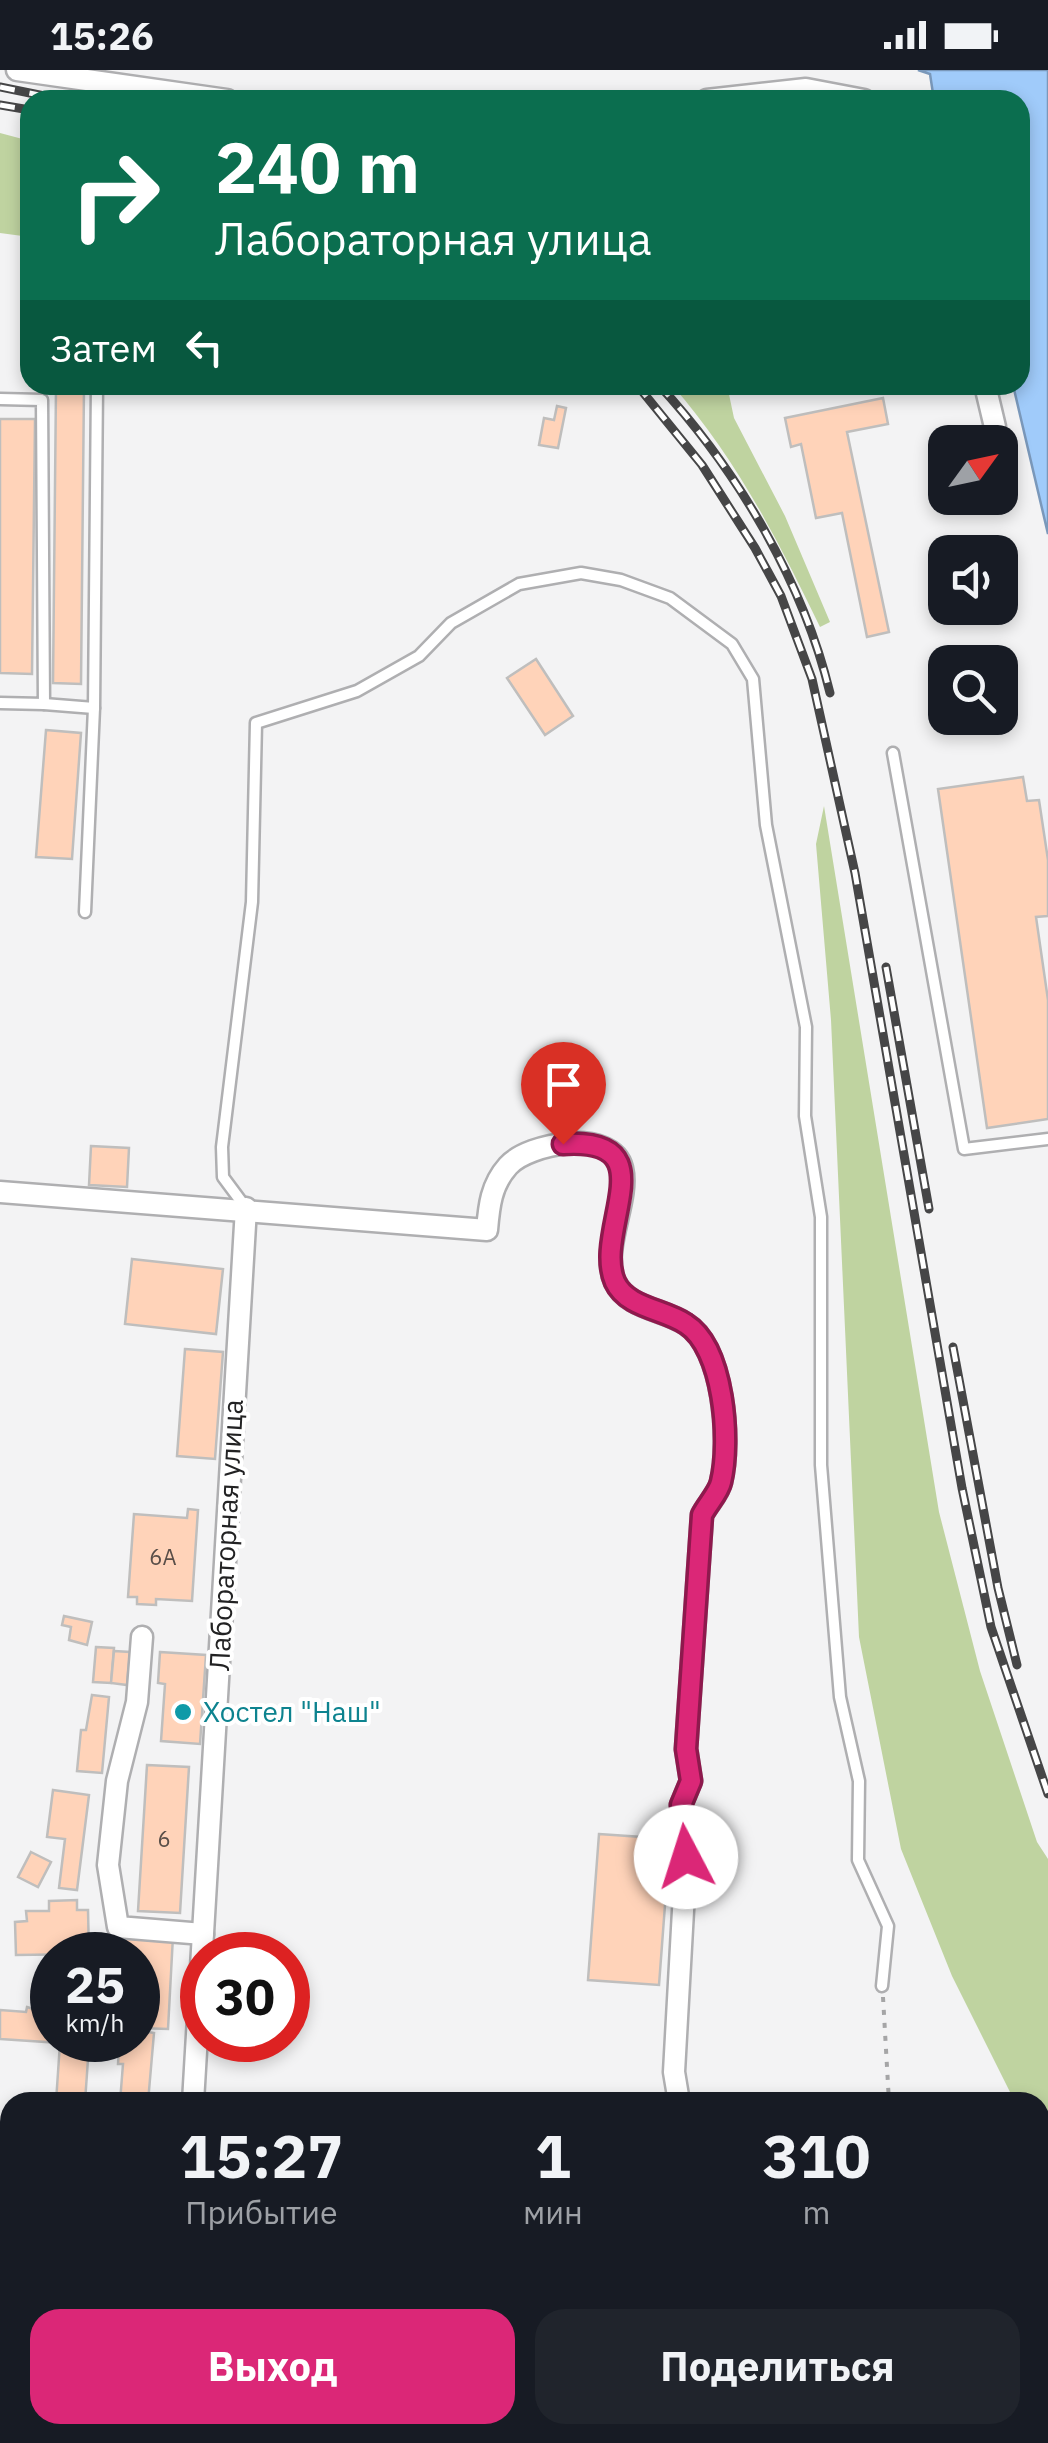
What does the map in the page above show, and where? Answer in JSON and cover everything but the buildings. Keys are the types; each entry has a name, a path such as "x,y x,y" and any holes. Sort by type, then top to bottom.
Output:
{"street":[{"path":"17,70 157,90"},
{"path":"988,395 995,425"},
{"path":"0,1192 138,1206 246,1208 487,1230 490,1195 509,1164 542,1146 584,1143 612,1153 622,1168 611,1268 616,1286 632,1300 686,1324 700,1338 723,1392 721,1484 702,1515 686,1749 691,1781 681,1805 686,1857 674,2072 677,2092"},
{"name":"Лабораторная улица","path":"203,1932 246,1208"},
{"path":"142,1637 137,1702 117,1780 108,1865 118,1927 180,1932"},
{"name":"Лабораторная улица","path":"195,2092 196,2062"}],"lane":[{"path":"42,395 44,704"},
{"path":"85,912 94,708 97,395"},
{"path":"0,399 42,400"},
{"path":"246,1208 224,1177 222,1148 252,902 256,723 357,692 419,656 450,623 519,584 581,573 621,580 670,598 732,644 753,679 766,825 806,1027 805,1116 821,1217 823,1485 840,1698 859,1782 858,1860 888,1926 882,1986"},
{"path":"0,702 94,708"},
{"path":"893,753 964,1149 1048,1139"}],"path":[{"path":"882,1986 888,2092"}],"green space":[{"path":"0,133 20,138 20,236 0,233"},
{"path":"680,395 729,395 734,418 785,516 830,622 820,627 754,501"},
{"path":"824,806 939,1512 980,1671 1037,1842 1048,1859 1048,2092 1010,2092 952,1976 901,1849 859,1637 831,1020 816,844"}],"water":[{"path":"918,70 1048,70 1048,534 1015,395 1030,395 1030,90 932,90 930,74"}],"railway":[{"path":"0,87 20,91"},
{"path":"0,105 20,108"},
{"path":"645,395 702,465 755,548 781,596 812,679 855,873 962,1488 991,1627 1048,1794"},
{"path":"668,395 715,453 764,529 803,610 830,693"},
{"path":"886,967 929,1209"},
{"path":"953,1347 998,1588 1017,1665"}],"place":[{"name":"Хостел \"Наш\"","path":"183,1712"}],"route":[{"path":"563,1144 584,1143 612,1153 622,1168 611,1268 616,1286 632,1300 686,1324 700,1338 723,1392 721,1484 702,1515 686,1749 691,1781 681,1805 686,1857"}]}
